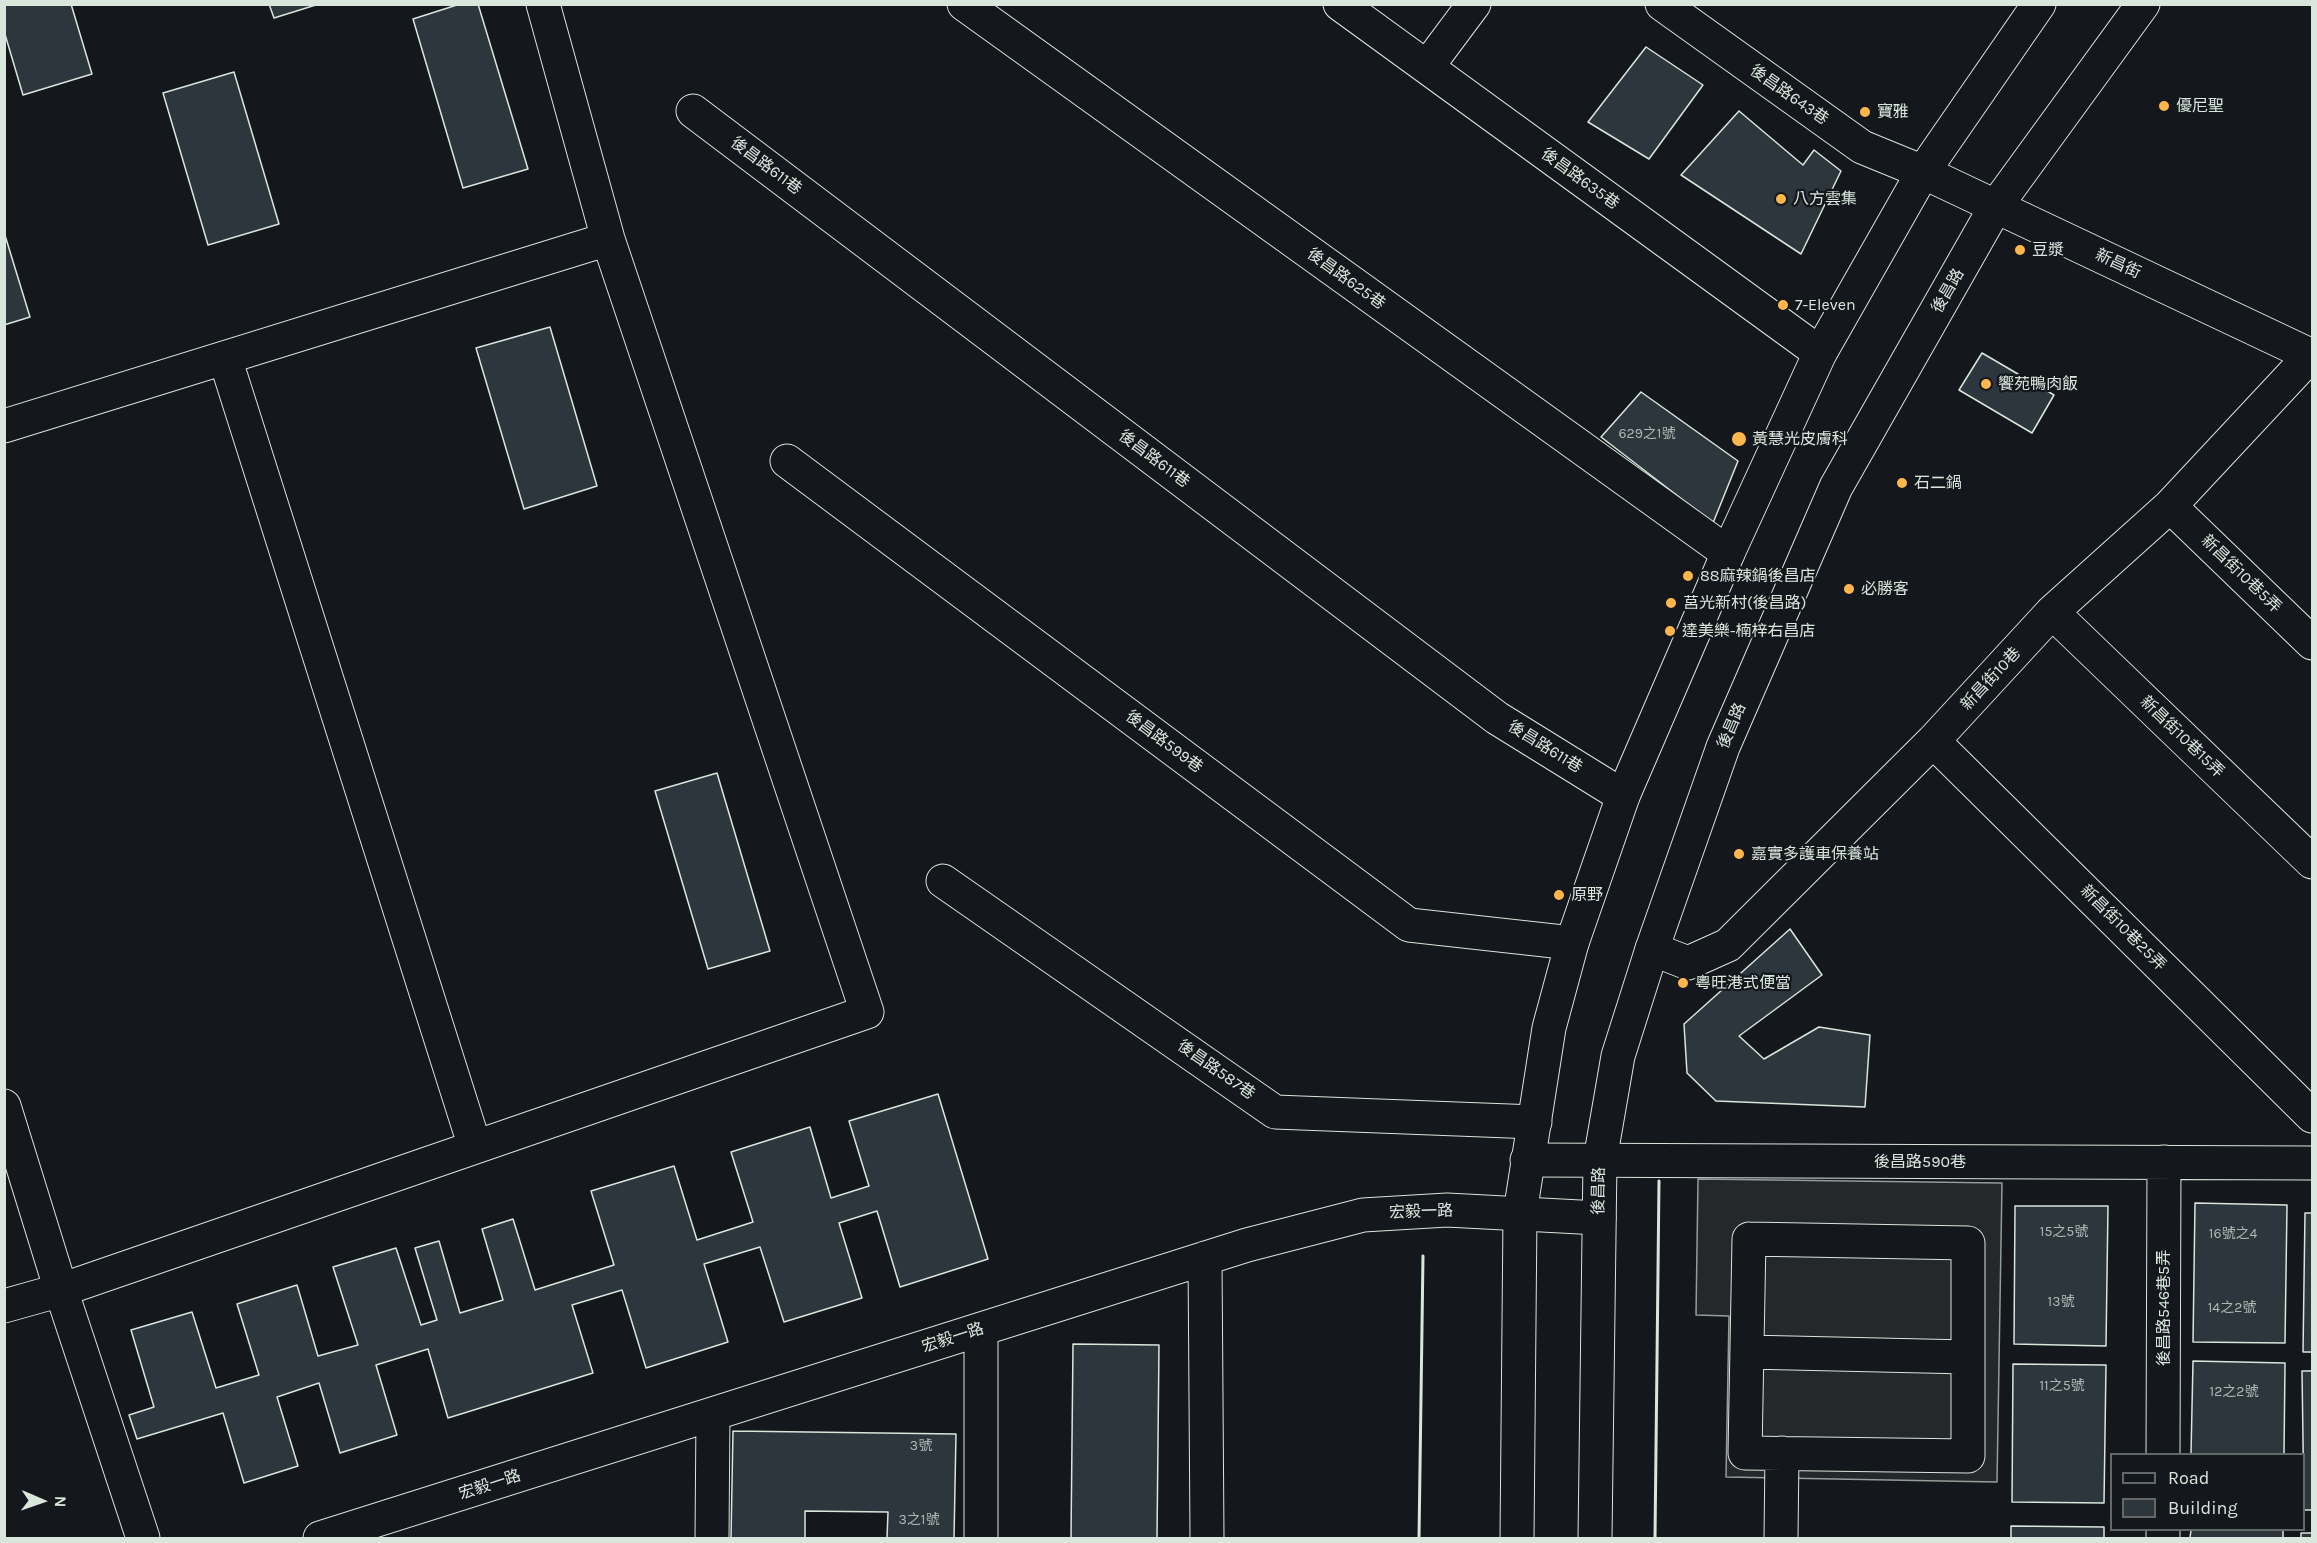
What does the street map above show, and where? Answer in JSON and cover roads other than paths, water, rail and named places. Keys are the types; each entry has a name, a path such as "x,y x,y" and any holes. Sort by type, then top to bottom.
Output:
{"street":[{"path":"4,1306 61,1290 867,1012 608,239 543,4"},
{"name":"後昌路625巷","path":"964,4 1728,553"},
{"name":"後昌路635巷","path":"1340,4 1820,353"},
{"path":"1426,67 1474,4"},
{"name":"後昌路643巷","path":"1662,4 1862,147 1923,172"},
{"path":"1517,1539 1520,1214 1550,1028 1572,943 1623,796 1728,553 1820,353 1923,172 2039,4"},
{"name":"後昌路","path":"1595,1539 1600,1161 1618,1056 1652,949 1723,747 1836,487 1996,206 2143,4"},
{"name":"後昌路611巷","path":"693,111 1497,718 1623,796"},
{"name":"新昌街","path":"1923,172 2312,355"},
{"path":"4,426 608,239"},
{"name":"新昌街10巷","path":"1652,949 1688,963 1728,945 1933,741 2052,612 2170,506 2312,355"},
{"path":"225,358 475,1147"},
{"name":"後昌路599巷","path":"787,461 1409,925 1572,943"},
{"name":"新昌街10巷5弄","path":"2170,506 2313,643"},
{"name":"新昌街10巷15弄","path":"2052,612 2313,862"},
{"name":"新昌街10巷25弄","path":"1933,741 2313,1116"},
{"name":"後昌路587巷","path":"943,881 1275,1112 1535,1122"},
{"path":"4,1106 61,1290 143,1539"},
{"name":"後昌路590巷","path":"1527,1160 2313,1163"},
{"name":"後昌路546巷5弄","path":"2163,1453 2164,1162"},
{"name":"宏毅一路","path":"324,1538 1204,1258 1363,1215 1441,1210 1599,1218"},
{"path":"1749,1239 1968,1243 1968,1357 1968,1456 1745,1453 1749,1239"},
{"path":"1204,1258 1206,1539"},
{"path":"981,1329 981,1539"},
{"path":"1747,1352 1968,1357"},
{"path":"712,1539 713,1414"},
{"path":"1781,1539 1782,1453"}],"place":[{"name":"優尼聖","path":"2164,106"},
{"name":"寶雅","path":"1865,112"},
{"name":"八方雲集","path":"1781,199"},
{"name":"豆漿","path":"2020,250"},
{"name":"7-Eleven","path":"1783,305"},
{"name":"饗苑鴨肉飯","path":"1986,384"},
{"name":"黃慧光皮膚科","path":"1739,439"},
{"name":"石二鍋","path":"1902,483"},
{"name":"88麻辣鍋後昌店","path":"1688,576"},
{"name":"必勝客","path":"1849,589"},
{"name":"莒光新村(後昌路)","path":"1671,603"},
{"name":"達美樂-楠梓右昌店","path":"1670,631"},
{"name":"嘉實多護車保養站","path":"1739,854"},
{"name":"原野","path":"1559,895"},
{"name":"粵旺港式便當","path":"1683,983"}]}
